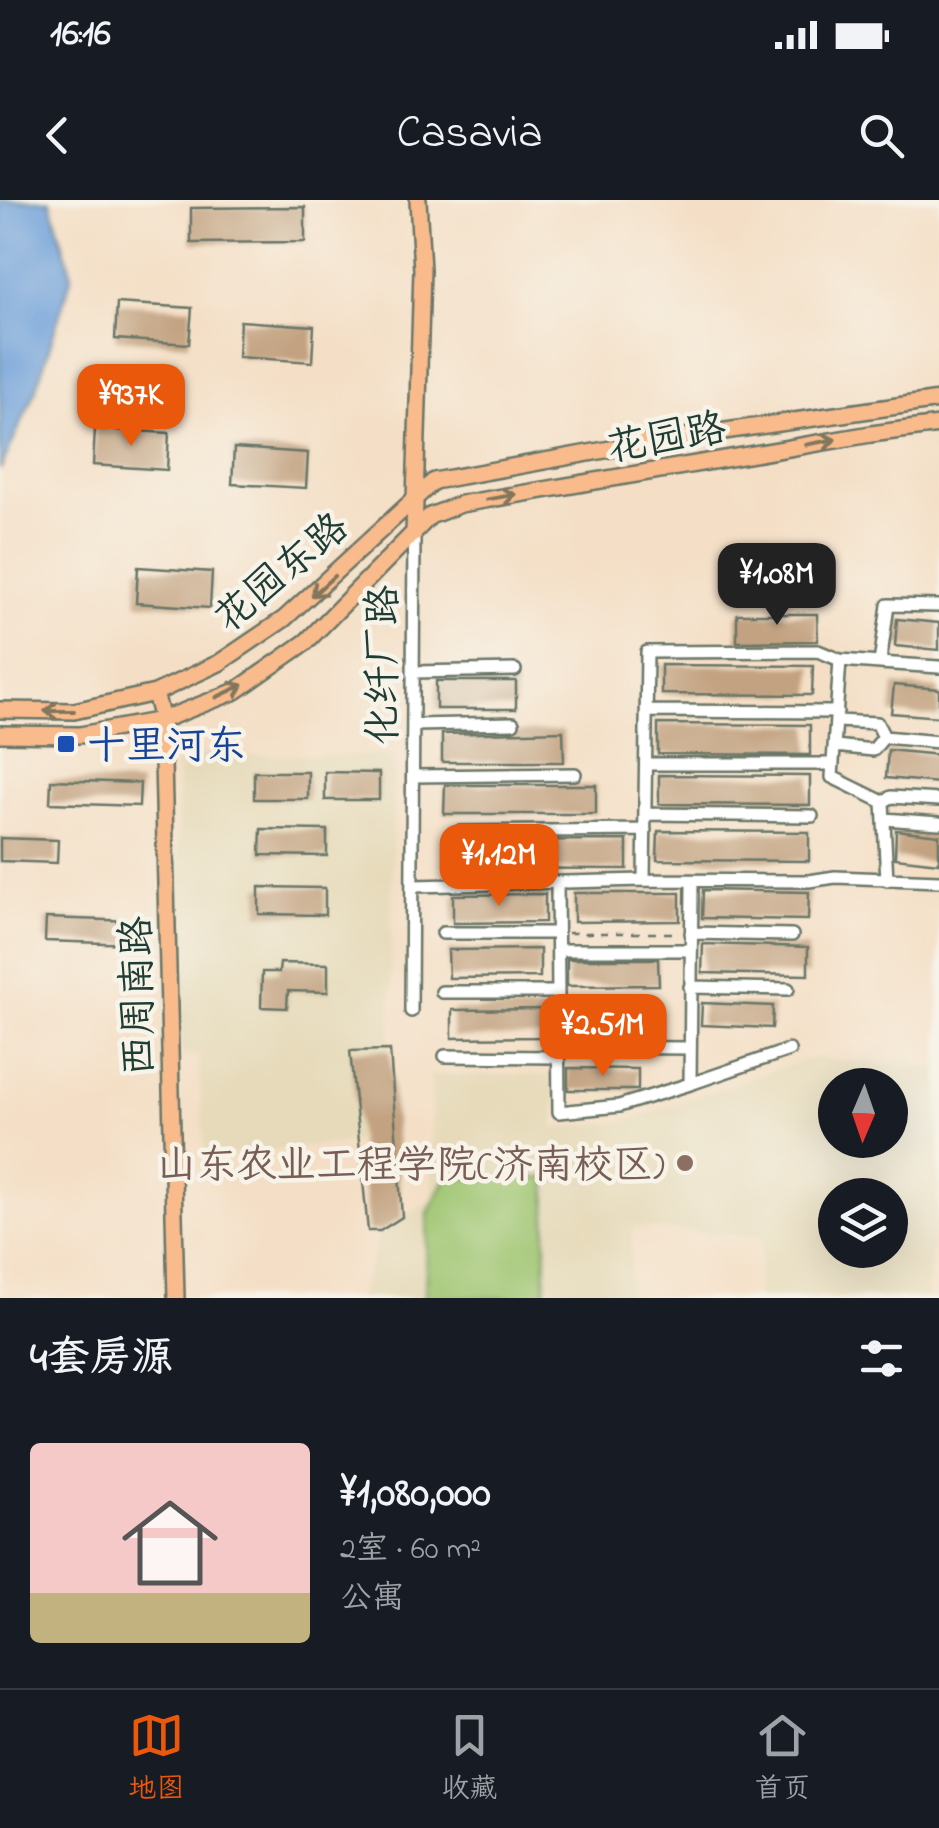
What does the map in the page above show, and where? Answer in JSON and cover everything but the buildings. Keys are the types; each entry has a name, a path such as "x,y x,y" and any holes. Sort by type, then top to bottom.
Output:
{"main road":[{"name":"化纤厂路","path":"414,534 422,270 418,200"},
{"name":"花园路","path":"417,495 434,482 461,475 650,442 939,400"},
{"name":"花园路","path":"414,534 430,516 461,504 939,425"},
{"name":"花园东路","path":"0,710 74,711 155,694 218,664 284,619 330,580 417,495"},
{"name":"花园东路","path":"0,734 80,735 162,720 236,691 306,642 414,534"},
{"name":"西周南路","path":"155,694 162,720 176,1298"}],"street":[{"name":"化纤厂路","path":"411,1011 414,534"},
{"path":"880,664 888,606 939,606"},
{"path":"644,880 647,652 818,651 840,660 939,667"},
{"path":"840,660 832,778 883,802"},
{"path":"414,672 515,670"},
{"path":"647,712 837,716 877,723 884,737"},
{"path":"414,725 513,723"},
{"path":"884,737 939,742"},
{"path":"835,746 873,750 884,737"},
{"path":"646,764 834,764"},
{"path":"414,776 575,774"},
{"path":"883,802 891,797 939,800"},
{"path":"883,802 887,880"},
{"path":"645,814 812,816"},
{"path":"884,819 939,823"},
{"path":"459,832 645,830"},
{"path":"414,886 644,880 809,881 835,877 939,881"},
{"path":"557,882 558,1112 620,1106 789,1050"},
{"path":"690,1084 692,882"},
{"path":"443,933 558,933"},
{"path":"691,933 792,936"},
{"path":"558,950 691,950"},
{"path":"690,987 788,989"},
{"path":"442,992 558,992"},
{"path":"445,1056 690,1048"}],"path":[{"path":"558,933 691,933"}],"shaded area":[{"path":"177,754 394,756 390,1050 350,1051 359,1141 205,1158 198,1054 181,1055"},
{"name":"山东农业工程学院(济南校区)","path":"811,1058 939,1069 939,1186 926,1298 757,1298 763,1237 633,1227 628,1298 360,1298 380,1231 432,1199 431,1075 556,1075 554,1127 623,1122"}],"green space":[{"path":"446,1178 547,1178 545,1298 425,1298 428,1213"}],"water":[{"path":"0,200 50,200 72,275 36,390 0,470"}],"place":[{"name":"十里河东","path":"66,744"},
{"name":"山东农业工程学院(济南校区)","path":"685,1163"}]}
